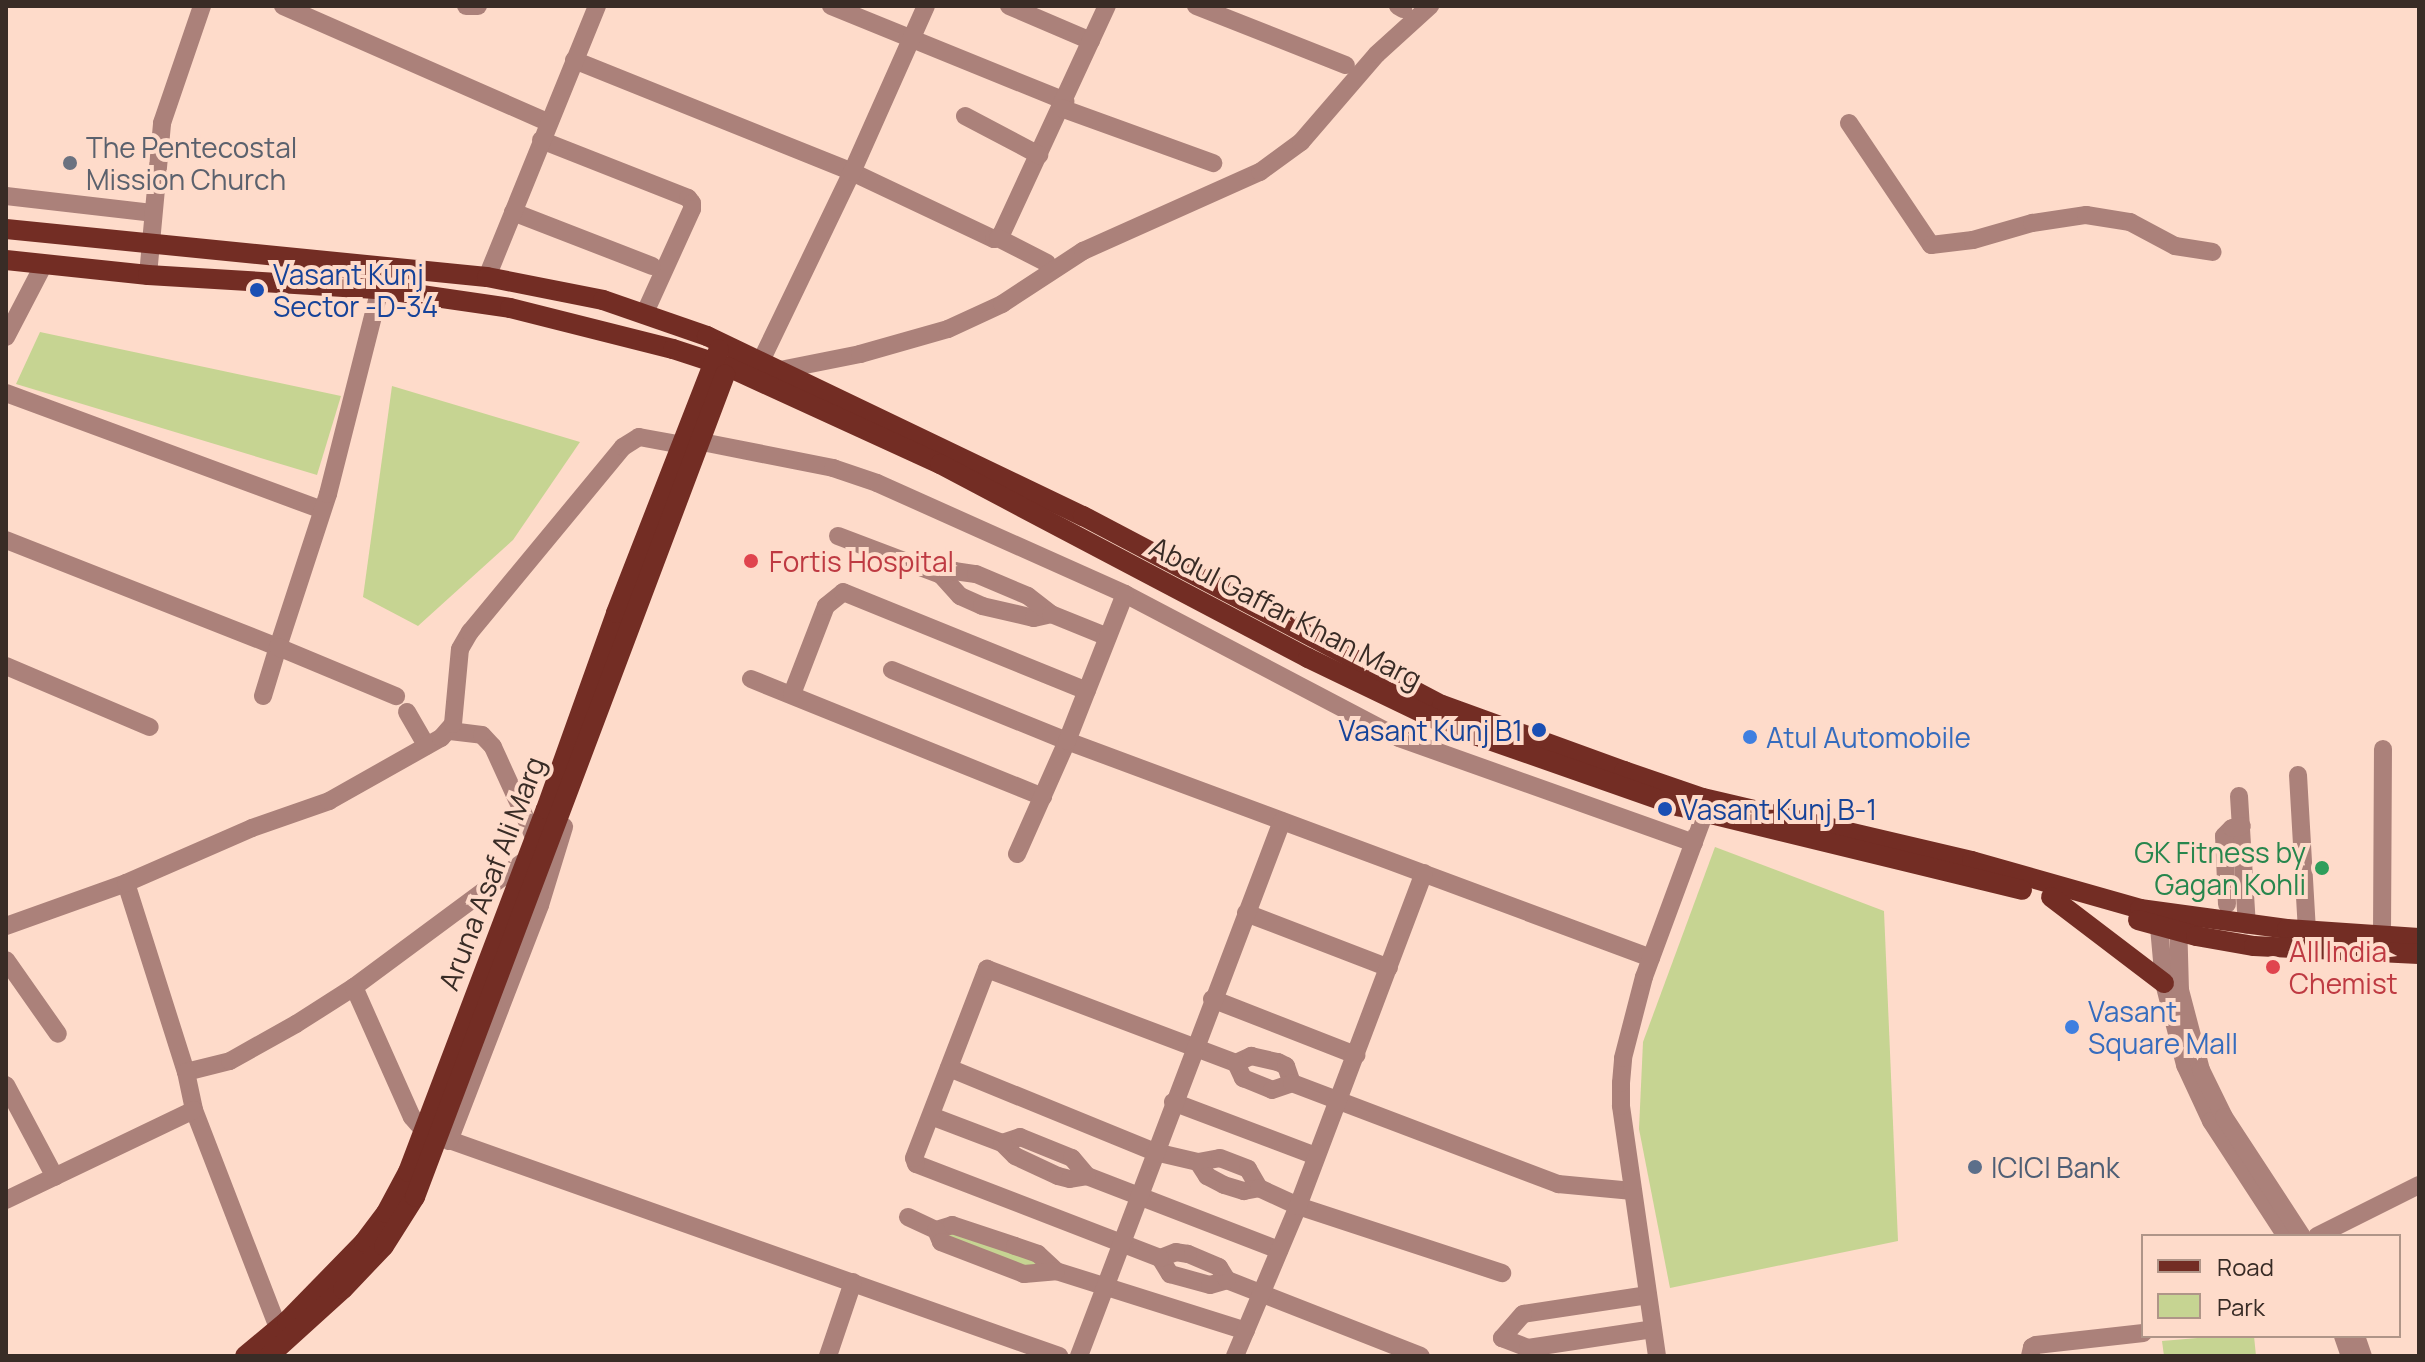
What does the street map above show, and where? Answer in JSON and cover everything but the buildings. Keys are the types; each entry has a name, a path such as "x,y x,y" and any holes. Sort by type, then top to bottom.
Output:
{"main road":[{"name":"Abdul Gaffar Khan Marg","path":"6,229 487,277 574,292 644,315 1083,516 1364,667 1473,717 1703,798 1944,854 2254,946 2419,954"},
{"path":"6,260 44,264"},
{"name":"Abdul Gaffar Khan Marg","path":"44,264 148,275 380,289 510,308 673,349 721,351"},
{"path":"673,349 698,367 710,395 739,389 767,373"},
{"name":"Aruna Asaf Ali Marg","path":"269,1356 343,1289 384,1246 415,1197 710,395 721,351"},
{"name":"Abdul Gaffar Khan Marg","path":"767,373 1410,709 1541,760 1705,812 2051,897 2169,922 2419,938"},
{"name":"Aruna Asaf Ali Marg","path":"245,1356 278,1328 364,1242 386,1213 408,1172 437,1136 531,849 616,613 692,444"},
{"path":"2051,897 2164,983"}],"street":[{"path":"148,275 162,123 202,6"},
{"path":"283,6 688,198 692,209 644,315"},
{"path":"466,6 478,6"},
{"path":"487,277 597,6"},
{"path":"831,6 1063,105 1213,163"},
{"path":"926,6 783,316 767,373 860,354 948,329 1002,304 1090,248 1260,172 1301,142 1368,62 1430,6"},
{"path":"1009,6 1091,41"},
{"path":"998,238 1107,6"},
{"path":"1196,6 1346,65"},
{"path":"574,60 852,172 1047,263"},
{"path":"965,116 1039,155"},
{"path":"1849,123 1931,245 1973,240 2032,223 2086,215 2130,222 2175,246 2213,252"},
{"path":"6,196 152,213"},
{"path":"513,212 652,266"},
{"path":"6,337 15,303 44,264"},
{"path":"263,696 347,426 380,289"},
{"path":"6,393 322,510"},
{"path":"6,926 126,883 252,828 329,801 450,731 455,715 460,649 470,632 623,447 639,437 833,468 877,483 1125,594 1399,738 1694,843"},
{"path":"838,536 941,575 960,596 982,606 1034,618 1051,614"},
{"path":"6,540 396,696"},
{"path":"941,575 954,571 976,574 1028,596 1051,614 1108,637"},
{"path":"792,694 826,606 843,592 1087,691"},
{"path":"1017,854 1067,741 1125,594"},
{"path":"437,1136 540,905 592,744 641,622"},
{"path":"6,666 144,724"},
{"path":"892,670 1067,741 1651,958"},
{"path":"751,679 1043,797"},
{"path":"407,712 427,746"},
{"path":"186,1072 222,1064 257,1047 354,987 531,849 493,747 482,735 450,731"},
{"path":"2382,936 2383,749"},
{"path":"2298,775 2307,931"},
{"path":"2239,796 2247,925"},
{"path":"1657,1356 1633,1191 1621,1083 1623,1058 1651,958 1705,812"},
{"path":"1079,1356 1282,821"},
{"path":"2227,904 2224,836 2226,831 2242,826"},
{"path":"1235,1356 1298,1206 1424,873"},
{"path":"126,883 186,1072 194,1110 278,1328"},
{"path":"1246,913 1389,968"},
{"path":"2169,922 2164,983 2176,1039 2204,1108 2285,1234"},
{"path":"2169,922 2180,990 2201,1070 2224,1117 2301,1234"},
{"path":"6,960 58,1034"},
{"path":"1292,1083 1286,1066 1278,1062 1251,1056 1236,1063 1193,1050 987,969 914,1158 918,1166 1160,1258 1165,1270 1181,1277 1210,1285 1227,1280 1421,1356"},
{"path":"354,987 412,1117 437,1136 1059,1356"},
{"path":"1212,999 1356,1055"},
{"path":"1236,1063 1243,1078 1253,1083 1272,1090 1292,1083 1535,1177 1558,1184 1633,1191"},
{"path":"949,1068 1155,1152 1198,1162 1207,1176 1224,1185 1244,1191 1259,1188 1298,1206 1502,1273"},
{"path":"6,1085 55,1177"},
{"path":"1173,1102 1316,1156"},
{"path":"6,1200 194,1110"},
{"path":"931,1116 1002,1143 1015,1156 1046,1171 1070,1179 1087,1176 1279,1250"},
{"path":"2321,1234 2419,1185"},
{"path":"908,1217 936,1230 952,1225 1015,1246 1038,1254 1056,1271 1104,1289 1246,1331"},
{"path":"828,1356 853,1282"},
{"path":"1648,1295 1523,1314 1502,1338 1527,1352 1653,1329"},
{"path":"2030,1356 2032,1347 2036,1345 2141,1333"}],"green space":[{"path":"40,332 341,396 317,475 16,384"},
{"path":"392,386 580,442 513,540 418,626 363,597"},
{"path":"1715,847 1884,911 1898,1241 1670,1288 1639,1129 1643,1042"},
{"path":"950,1229 1037,1259 1031,1275 931,1232"},
{"path":"2254,1338 2256,1356 2164,1356 2162,1341"}],"place":[{"name":"The Pentecostal Mission Church","path":"70,163"},
{"name":"Vasant Kunj Sector -D-34","path":"257,290"},
{"name":"Fortis Hospital","path":"751,561"},
{"name":"Vasant Kunj B1","path":"1539,730"},
{"name":"Atul Automobile","path":"1750,737"},
{"name":"Vasant Kunj B-1","path":"1665,809"},
{"name":"GK Fitness by Gagan Kohli","path":"2322,868"},
{"name":"All India Chemist","path":"2273,967"},
{"name":"Vasant Square Mall","path":"2072,1027"},
{"name":"ICICI Bank","path":"1975,1167"}]}
